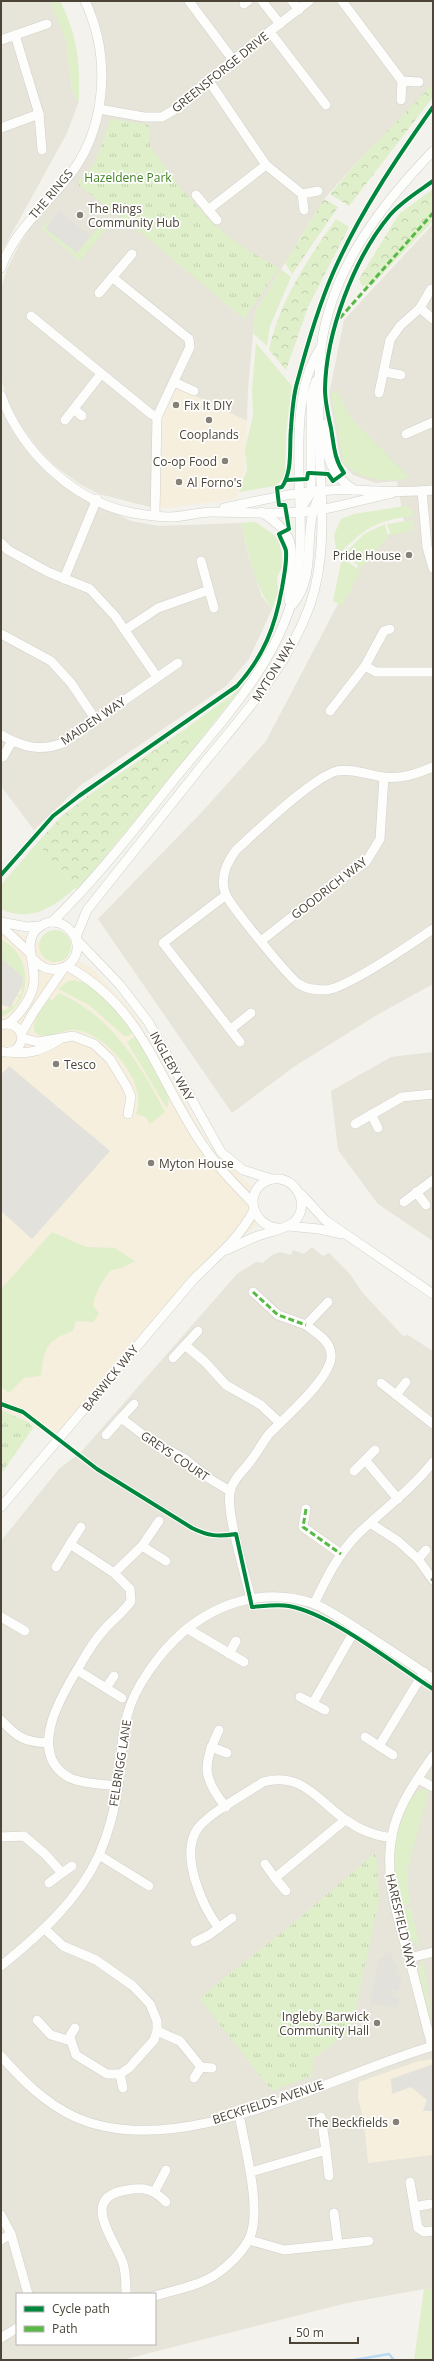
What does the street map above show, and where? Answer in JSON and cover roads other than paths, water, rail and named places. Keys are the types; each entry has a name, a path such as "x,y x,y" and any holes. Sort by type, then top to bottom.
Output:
{"street":[{"name":"THE RINGS","path":"1,267 21,231 66,180 82,155 92,134 98,109 102,77 101,52 96,30 85,1"},
{"path":"189,1 234,60"},
{"path":"262,1 280,24"},
{"path":"292,1 299,10"},
{"name":"GREENSFORGE DRIVE","path":"98,109 144,117 162,117 174,110 234,60 309,1"},
{"path":"342,1 402,81 401,100"},
{"path":"1,40 47,24"},
{"path":"270,32 326,105"},
{"path":"15,36 39,114 42,150"},
{"path":"209,81 223,101 230,115 266,165 302,194 304,210"},
{"path":"402,81 419,82"},
{"path":"1,128 39,114"},
{"name":"MYTON WAY","path":"311,501 322,492 319,406 321,347 334,297 346,269 361,241 393,195 433,151"},
{"path":"208,210 266,165"},
{"path":"302,194 318,191"},
{"path":"196,196 217,220"},
{"path":"99,293 132,254"},
{"path":"112,277 189,339 190,347 157,417 155,515"},
{"path":"379,393 385,372 390,340 400,326 420,308 431,289"},
{"path":"420,308 433,319"},
{"path":"31,316 101,374 157,417"},
{"name":"MYTON WAY","path":"76,939 88,910 247,713 282,661 310,604 319,566 311,501 300,481 300,435 304,394 308,374 314,358 321,347"},
{"path":"290,608 301,594 309,556 311,501 311,397 320,369"},
{"path":"385,372 401,375"},
{"path":"65,420 101,374"},
{"path":"174,382 194,391"},
{"path":"1,395 15,425 30,447 50,469 75,488 97,499 133,513 170,517 209,512 279,498 343,504 392,493"},
{"path":"319,406 325,422 328,456 332,467 344,483 354,490"},
{"path":"74,410 82,416"},
{"path":"406,434 430,423 433,433"},
{"path":"322,492 354,490 392,493 433,490"},
{"path":"422,491 426,547 433,568"},
{"path":"64,579 97,499"},
{"path":"209,512 299,511 311,501"},
{"name":"MYTON WAY","path":"52,922 69,906 114,855 252,683 276,643 290,608 300,559 299,511"},
{"path":"260,512 279,525 290,540 292,564 288,587 290,608"},
{"path":"1,543 8,550 64,579 90,589 102,600 125,630 157,677"},
{"path":"200,561 214,608"},
{"path":"125,630 158,608 208,590"},
{"path":"330,711 366,666 384,631 390,629"},
{"path":"1,634 51,661 71,683 96,720"},
{"name":"MAIDEN WAY","path":"1,735 29,748 50,748 63,743 178,663"},
{"path":"366,666 376,672 433,672"},
{"path":"3,757 12,741"},
{"path":"433,767 409,777 384,777 356,772 338,771 320,778 236,850 228,860 224,873 226,895 261,941 298,984 316,990 328,990 357,977 433,929"},
{"name":"GOODRICH WAY","path":"261,941 326,889 366,862 380,839 383,817 384,777"},
{"path":"226,895 163,943 240,1042"},
{"path":"1,922 27,927 40,926 52,922 68,927 76,939 77,953 65,967 33,1013 21,1036 18,1047 4,1052"},
{"path":"1,926 44,968 51,970 65,967"},
{"path":"4,1025 22,1010 31,992 34,983 30,948 32,935 40,926"},
{"name":"INGLEBY WAY","path":"76,939 120,986 149,1023 221,1152 243,1170 272,1179"},
{"name":"INGLEBY WAY","path":"65,967 93,982 124,1012 138,1032 195,1134 220,1169 253,1207"},
{"path":"231,1029 251,1013"},
{"path":"4,1025 17,1028 21,1036 38,1042 73,1036 87,1040 110,1059 130,1097 128,1114"},
{"path":"4,1052 23,1054 36,1053 64,1038"},
{"path":"355,1124 402,1097 433,1094"},
{"path":"371,1114 378,1128"},
{"path":"348,1236 319,1229 288,1226 278,1228 263,1223 253,1207 256,1190 272,1179 285,1180 296,1188 326,1220 433,1294"},
{"path":"404,1202 433,1180"},
{"path":"416,1192 426,1205"},
{"path":"288,1226 299,1216 302,1201 300,1193"},
{"name":"BARWICK WAY","path":"1,1507 73,1424 193,1280 222,1252 243,1228 253,1207"},
{"name":"BARWICK WAY","path":"222,1252 278,1228"},
{"path":"251,1599 231,1514 230,1492 234,1481 269,1435 306,1397 331,1360 332,1353 325,1339 306,1325 278,1315 254,1292"},
{"path":"306,1325 328,1302"},
{"path":"173,1358 198,1331"},
{"path":"185,1345 205,1362 226,1385 261,1405 280,1423"},
{"path":"396,1395 406,1382"},
{"path":"381,1383 433,1424"},
{"path":"106,1435 134,1404"},
{"name":"GREYS COURT","path":"121,1418 150,1440 185,1459 210,1479 230,1492"},
{"path":"354,1470 366,1461 375,1450"},
{"path":"366,1461 398,1499"},
{"path":"314,1604 341,1554 370,1523 431,1468"},
{"path":"306,1509 304,1526 341,1554"},
{"path":"114,1573 142,1546 158,1521"},
{"path":"370,1523 398,1542 418,1559 433,1580"},
{"path":"56,1567 81,1527"},
{"path":"70,1544 114,1573 130,1589 131,1601 96,1639 77,1670 56,1709 48,1743 55,1762 61,1772 71,1778 118,1786"},
{"path":"142,1546 166,1561"},
{"path":"418,1559 426,1550"},
{"name":"FELBRIGG LANE","path":"2,1964 45,1929 79,1888 99,1855 110,1822 118,1786 127,1714 146,1676 157,1660 188,1629 217,1608 251,1599 288,1598 314,1604 356,1628 433,1679"},
{"path":"2,1620 25,1631"},
{"path":"313,1703 356,1628"},
{"path":"188,1629 244,1662"},
{"path":"229,1654 236,1641"},
{"path":"77,1670 122,1698"},
{"path":"379,1746 424,1672"},
{"path":"106,1688 114,1676"},
{"path":"300,1697 325,1710"},
{"path":"1,1720 17,1737 32,1742 48,1743"},
{"path":"219,1730 211,1747 206,1766 206,1776 226,1807"},
{"path":"365,1737 393,1754"},
{"path":"211,1747 227,1753"},
{"name":"HARESFIELD WAY","path":"433,1756 418,1779 399,1814 392,1838 389,1861 390,1884 433,2046"},
{"path":"219,1928 207,1911 194,1874 191,1849 194,1835 199,1828 226,1807 263,1782 281,1779 291,1781 314,1793 345,1820 369,1833 392,1838"},
{"path":"418,1779 433,1787"},
{"path":"275,1878 345,1820"},
{"path":"1,1837 24,1836 45,1854 62,1874"},
{"path":"99,1855 149,1886"},
{"path":"265,1864 286,1891"},
{"path":"49,1883 72,1866"},
{"path":"195,1942 219,1928 232,1918"},
{"path":"45,1929 63,1946 96,1960 133,1986 155,2013 158,2031 149,2047 138,2056 129,2068 120,2074 107,2074 76,2055 70,2036 74,2028"},
{"path":"409,1958 433,1952"},
{"path":"37,2020 51,2035 71,2041"},
{"path":"158,2031 180,2041 201,2067 212,2068"},
{"name":"BECKFIELDS AVENUE","path":"1,2056 25,2082 52,2104 76,2117 96,2124 121,2129 152,2130 208,2122 239,2114 400,2056 433,2046"},
{"path":"194,2078 201,2067"},
{"path":"120,2074 123,2088"},
{"path":"156,2296 193,2284 218,2273 249,2240 253,2221 251,2172 239,2114"},
{"path":"321,2117 329,2176"},
{"path":"251,2172 326,2150"},
{"path":"155,2191 166,2170"},
{"path":"410,2182 418,2228 424,2232 433,2231"},
{"path":"126,2293 123,2263 104,2227 102,2212 105,2202 119,2191 137,2188 155,2191 166,2202"},
{"path":"414,2207 430,2204"},
{"path":"334,2213 338,2244"},
{"path":"1,2214 11,2234 28,2293"},
{"path":"1,2240 11,2234"},
{"path":"249,2240 284,2250 369,2241"},
{"path":"1,2338 16,2329"}],"waterway":[{"path":"354,2360 389,2354 394,2360"}],"place":[{"name":"The Rings Community Hub","path":"80,215"},
{"name":"Fix It DIY","path":"176,405"},
{"name":"Cooplands","path":"209,420"},
{"name":"Co-op Food","path":"225,461"},
{"name":"Al Forno's","path":"179,482"},
{"name":"Pride House","path":"409,555"},
{"name":"Tesco","path":"56,1064"},
{"name":"Myton House","path":"151,1163"},
{"name":"Ingleby Barwick Community Hall","path":"377,2023"},
{"name":"The Beckfields","path":"396,2122"}],"park label":[{"name":"Hazeldene Park","path":"128,177"}]}
